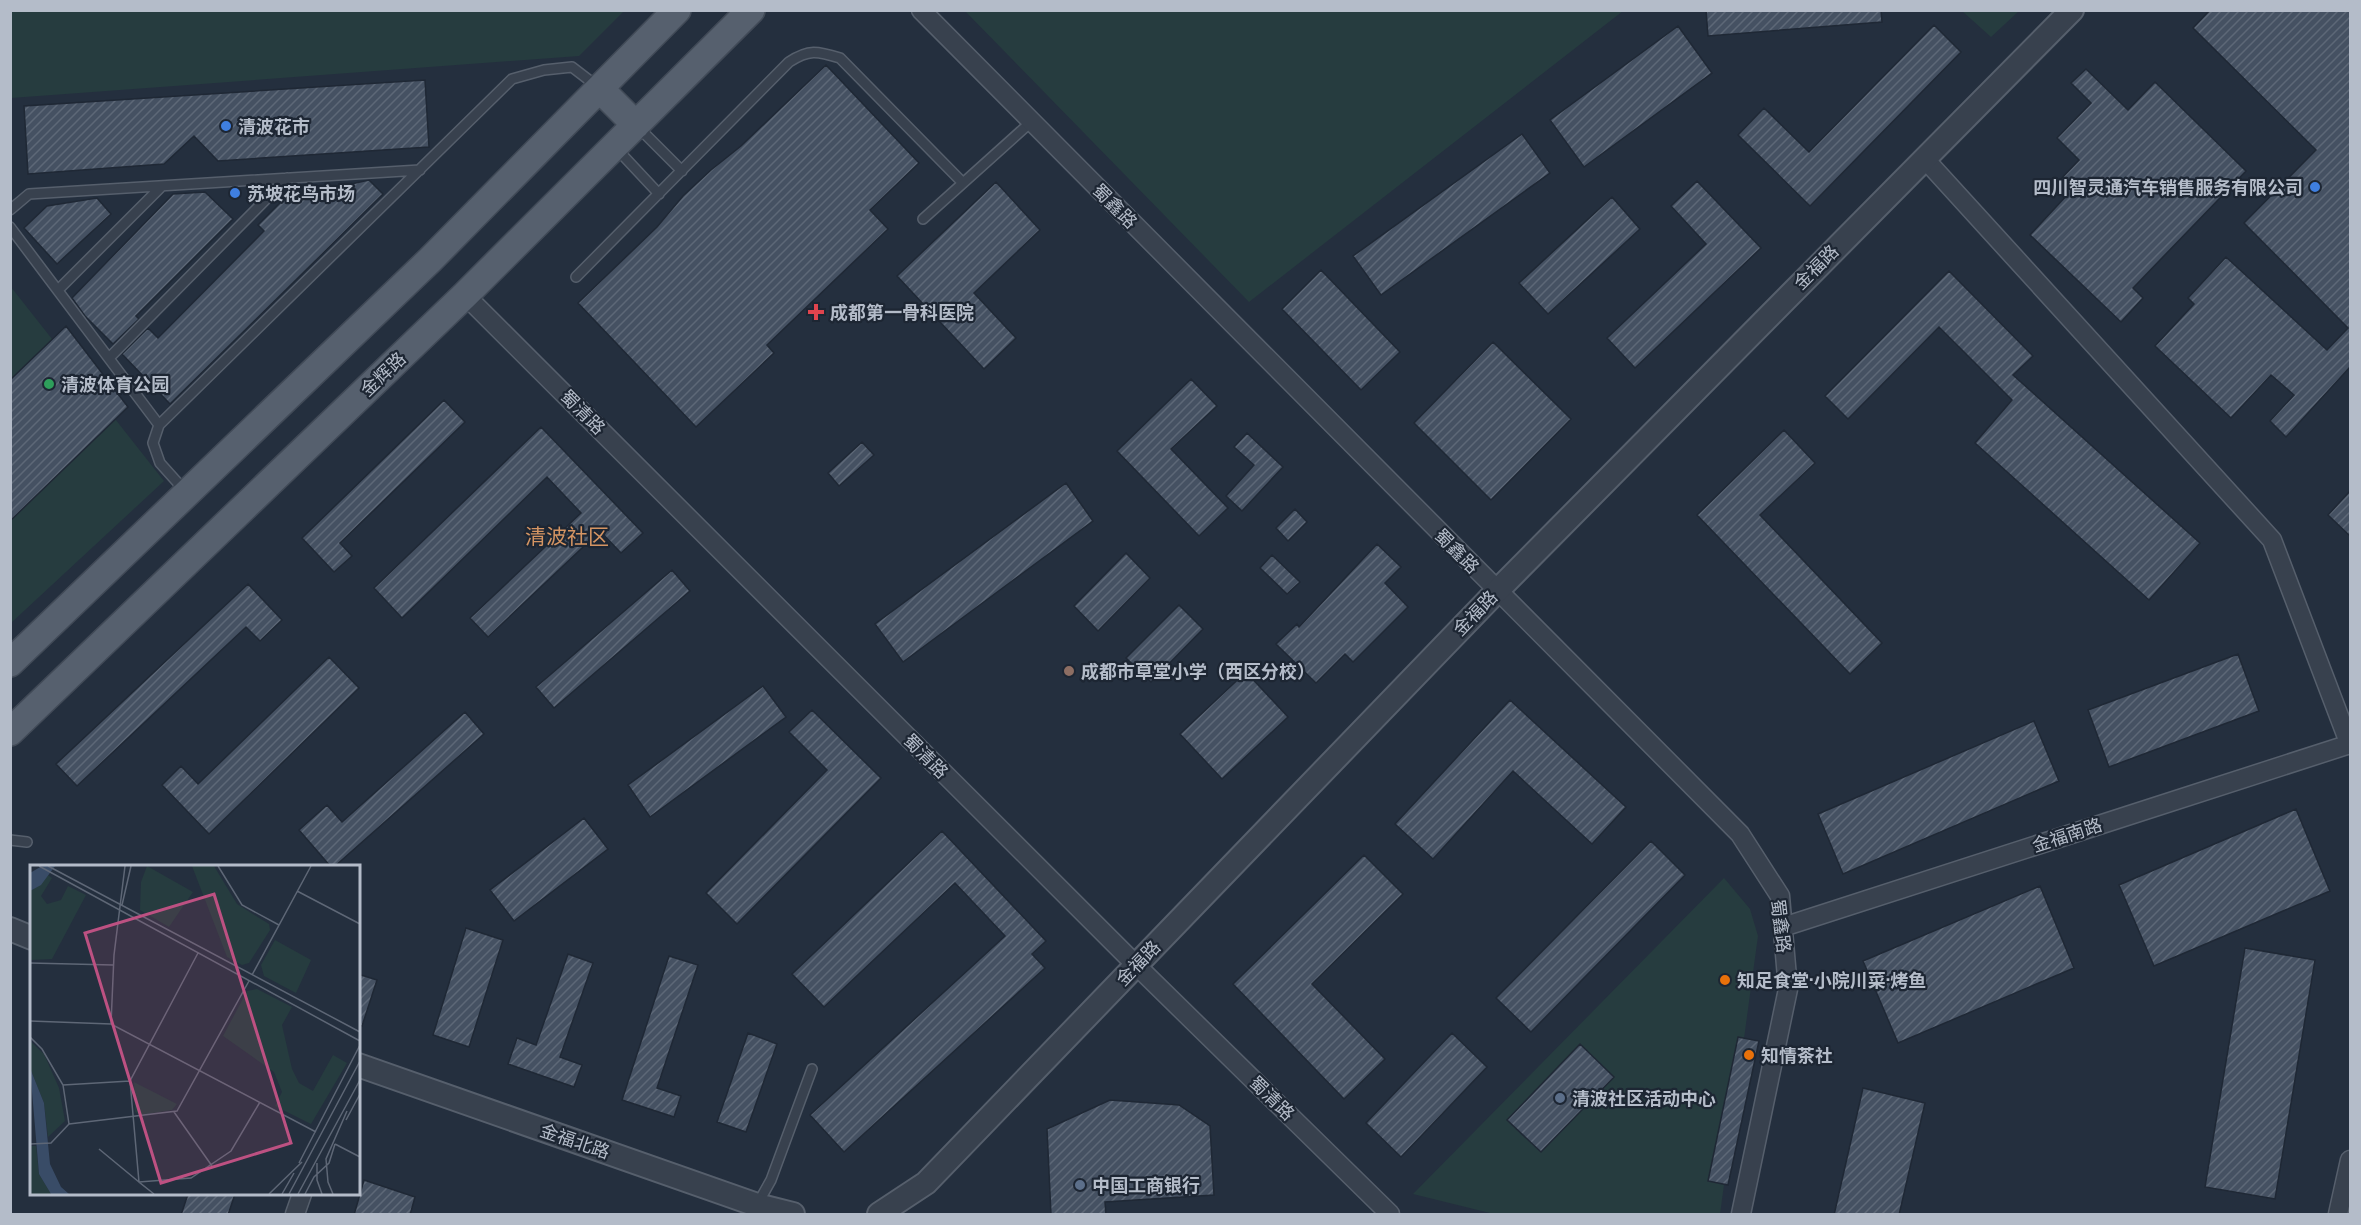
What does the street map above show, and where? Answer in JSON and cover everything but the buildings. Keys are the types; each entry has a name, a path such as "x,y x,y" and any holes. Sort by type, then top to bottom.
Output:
{"main road":[{"path":"10,663 430,260 677,10"},
{"name":"金辉路","path":"10,732 465,295 751,10"},
{"path":"600,89 636,125"}],"street":[{"name":"蜀鑫路","path":"921,10 1740,834 1780,896 1788,989 1741,1215"},
{"name":"金福路","path":"879,1215 926,1183 1497,591 2072,10"},
{"path":"1924,158 2272,540 2350,744"},
{"name":"蜀清路","path":"465,295 1136,965 1390,1215"},
{"name":"金福南路","path":"1783,927 2350,744"},
{"path":"10,929 30,937"},
{"name":"金福北路","path":"360,1066 757,1205 793,1215"},
{"path":"2338,1215 2350,1160"},
{"path":"295,1215 302,1195"}],"lane":[{"path":"576,277 789,62 804,52 815,51 840,58 963,183"},
{"path":"187,493 160,463 153,443 159,425 512,79 544,70 572,67 600,89"},
{"path":"923,219 1031,122"},
{"path":"636,125 682,171"},
{"path":"615,146 659,194"},
{"path":"10,210 29,194 420,170"},
{"path":"109,358 287,178"},
{"path":"58,290 162,186"},
{"path":"10,226 159,425"},
{"path":"10,840 27,842"},
{"path":"757,1205 771,1180 812,1069"}],"green space":[{"path":"11,10 624,11 579,56 11,98"},
{"path":"965,11 1623,11 1249,302"},
{"path":"1962,11 2019,11 1991,37"},
{"name":"清波体育公园","path":"11,287 164,481 11,623"},
{"path":"1724,878 1750,909 1758,936 1720,1214 1494,1214 1413,1194"}],"place":[{"name":"清波花市","path":"226,126"},
{"name":"四川智灵通汽车销售服务有限公司","path":"2315,187"},
{"name":"苏坡花鸟市场","path":"235,193"},
{"name":"成都第一骨科医院","path":"816,312"},
{"name":"清波体育公园","path":"49,384"},
{"name":"成都市草堂小学（西区分校）","path":"1069,671"},
{"name":"知足食堂·小院川菜·烤鱼","path":"1725,980"},
{"name":"知情茶社","path":"1749,1055"},
{"name":"清波社区活动中心","path":"1560,1098"},
{"name":"中国工商银行","path":"1080,1185"}],"district":[{"name":"清波社区","path":"567,536"}]}
